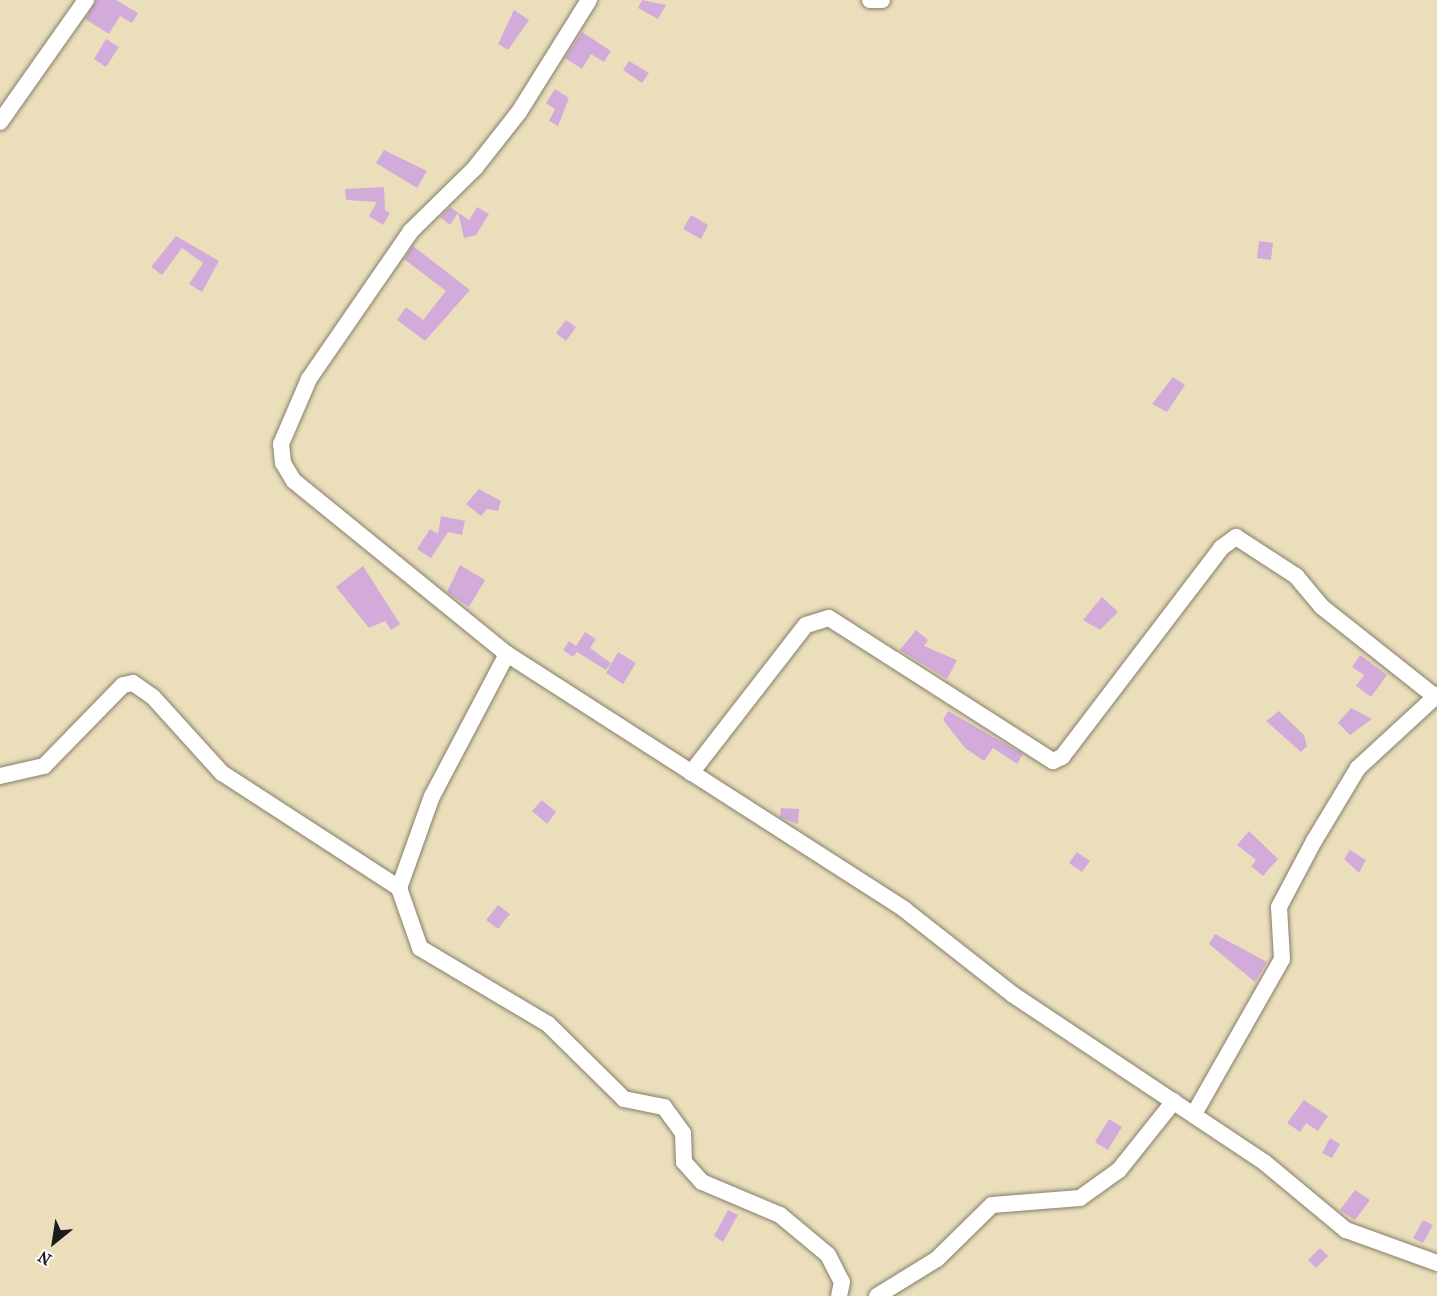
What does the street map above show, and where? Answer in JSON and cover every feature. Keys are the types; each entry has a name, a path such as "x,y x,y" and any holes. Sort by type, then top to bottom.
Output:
{"street":[{"path":"0,122 86,0"},
{"path":"590,0 504,131 411,231 309,379 280,444 283,464 294,481 507,654 905,910 1012,994 1194,1114 1346,1230 1437,1263"},
{"path":"870,0 882,0"},
{"path":"691,773 806,625 829,618 1053,761 1062,757 1221,548 1236,537 1296,576 1322,607 1436,697 1358,768 1314,841 1279,907 1282,959 1194,1114"},
{"path":"399,888 432,796 507,654"},
{"path":"0,776 44,766 123,685 133,683 153,697 222,773 399,888 420,948 548,1024 624,1098 664,1107 683,1133 684,1162 702,1182 780,1215 828,1255 842,1282 839,1296"},
{"path":"877,1296 937,1259 992,1205 1080,1198 1119,1170 1174,1101"}],"building":[{"path":"96,0 116,0 138,13 132,23 120,16 109,34 85,19"},
{"path":"642,0 666,5 658,19 638,8"},
{"path":"514,10 529,20 508,50 498,44"},
{"path":"582,32 611,51 604,62 591,54 582,69 565,58"},
{"path":"106,39 119,47 106,67 94,59"},
{"path":"629,61 649,73 642,83 623,70"},
{"path":"555,89 569,98 558,126 549,121 555,109 546,103"},
{"path":"384,150 427,171 417,188 376,163"},
{"path":"384,187 385,210 390,213 383,225 369,216 377,202 346,200 345,189"},
{"path":"450,207 469,220 477,207 489,214 476,235 464,238 458,213 450,225 440,217"},
{"path":"691,215 708,225 701,239 683,229"},
{"path":"176,236 219,261 202,292 189,284 203,263 182,248 162,275 151,267"},
{"path":"1259,241 1273,243 1271,260 1257,258"},
{"path":"413,246 470,290 425,341 397,320 406,307 423,320 446,291 404,259"},
{"path":"566,320 576,327 566,341 556,333"},
{"path":"1173,377 1185,385 1167,412 1152,404"},
{"path":"479,489 501,501 498,511 487,509 481,516 466,504"},
{"path":"441,516 465,521 462,535 448,532 431,558 417,549 430,529 438,534"},
{"path":"460,565 485,580 469,607 447,592"},
{"path":"363,566 400,624 391,630 385,621 369,628 336,587"},
{"path":"1102,597 1118,612 1100,630 1083,620"},
{"path":"916,630 928,640 924,646 957,660 947,679 900,650"},
{"path":"585,632 596,639 590,648 611,663 606,670 577,652 573,657 563,650 569,641 576,646"},
{"path":"618,652 636,663 623,684 606,673"},
{"path":"1360,655 1387,675 1371,697 1356,686 1364,675 1352,667"},
{"path":"1351,708 1372,719 1350,735 1338,723"},
{"path":"948,711 1023,754 1017,764 993,748 984,761 965,748 943,720"},
{"path":"1279,711 1304,735 1307,746 1301,752 1266,721"},
{"path":"542,800 556,812 547,824 532,811"},
{"path":"781,808 799,809 798,824 780,817"},
{"path":"1249,831 1278,859 1263,876 1251,866 1256,860 1237,845"},
{"path":"1350,850 1366,860 1359,873 1344,859"},
{"path":"1077,852 1090,861 1082,872 1069,863"},
{"path":"498,905 510,914 498,929 486,920"},
{"path":"1215,934 1267,962 1255,982 1209,944"},
{"path":"1304,1100 1328,1116 1318,1131 1306,1123 1300,1132 1287,1123"},
{"path":"1109,1119 1122,1127 1108,1150 1095,1142"},
{"path":"1330,1138 1340,1144 1332,1158 1322,1153"},
{"path":"1355,1190 1370,1200 1355,1220 1340,1210"},
{"path":"728,1210 738,1215 723,1242 714,1236"},
{"path":"1423,1220 1433,1225 1423,1243 1413,1238"},
{"path":"1320,1248 1328,1256 1316,1268 1308,1260"}]}
